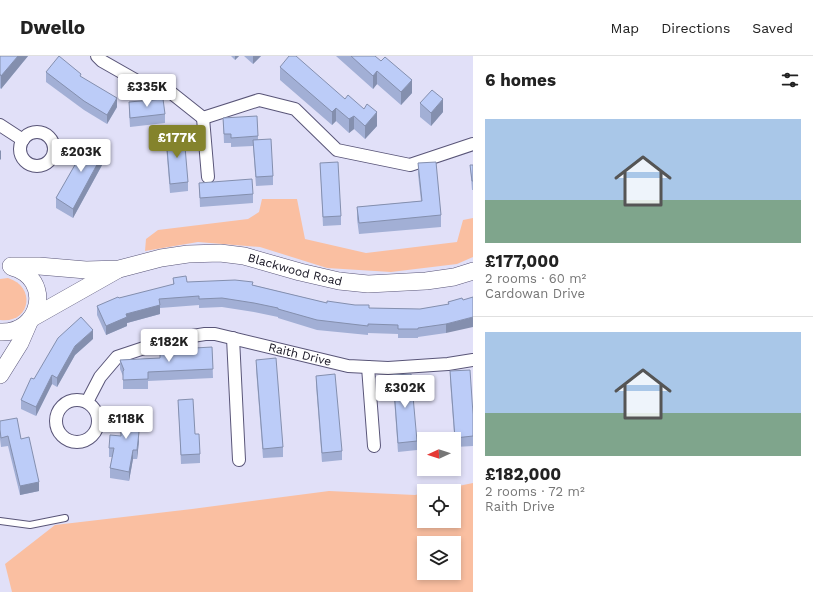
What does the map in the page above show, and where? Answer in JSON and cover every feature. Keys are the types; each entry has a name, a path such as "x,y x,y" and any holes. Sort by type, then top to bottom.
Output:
{"street":[{"path":"97,56 102,61 146,86 169,91 203,118 208,177"},
{"path":"203,118 259,100 295,109 337,150 410,165 473,144"},
{"path":"0,125 23,140"},
{"name":"Blackwood Road","path":"4,265 86,270 119,269 161,258 188,254 220,253 244,256 300,272 339,281 368,284 426,281 454,277 473,271"},
{"path":"0,375 20,343 36,311 38,303 36,289 29,276 24,272 4,265"},
{"name":"Blackwood Road","path":"0,332 9,332 19,329 31,319 119,269"},
{"name":"Raith Drive","path":"87,402 100,377 117,357 168,340 205,334 215,334 233,338 348,366 388,368 448,364 473,360"},
{"path":"233,338 239,460"},
{"path":"368,367 374,446"}],"lane":[{"path":"0,521 30,525 65,518"}],"shaded area":[{"path":"262,199 297,199 305,239 366,253 457,242 463,220 473,218 473,257 457,264 391,272 327,268 260,247 198,242 145,251 146,239 158,230 248,219 259,212"},
{"path":"8,278 17,283 23,289 26,296 26,304 23,311 18,316 10,320 0,320 0,279"},
{"path":"473,483 473,592 12,592 5,564 55,525 329,491 417,495 417,528 461,528 461,485"}],"building":[{"path":"0,56 18,56 1,76 0,74"},
{"path":"59,56 81,74 80,76 117,98 107,115 84,101 46,72"},
{"path":"289,56 296,56 345,99 348,95 364,109 367,104 377,112 365,126 354,116 349,119 336,108 332,112 280,67"},
{"path":"351,56 375,56 381,61 385,57 412,80 401,92 377,71 373,76"},
{"path":"432,90 443,99 431,113 420,103"},
{"path":"163,99 165,114 130,118 129,102"},
{"path":"257,116 258,136 231,138 231,134 224,134 223,118"},
{"path":"184,135 188,182 170,184 166,136"},
{"path":"271,139 273,176 256,177 253,140"},
{"path":"99,142 107,146 73,209 56,198 86,143"},
{"path":"338,162 341,216 323,217 320,163"},
{"path":"436,162 441,215 359,223 357,207 422,201 418,163"},
{"path":"470,165 473,165 473,181 472,181"},
{"path":"252,179 253,194 200,198 199,183"},
{"path":"186,276 187,282 235,280 253,282 252,285 327,303 327,301 355,305 369,305 369,308 420,309 449,304 448,302 473,297 473,317 418,329 398,329 398,325 368,324 368,326 317,320 278,308 254,303 222,298 199,299 199,296 159,299 160,305 126,314 127,317 106,326 97,306 118,297 119,298 174,284 173,278"},
{"path":"81,317 93,330 75,346 57,378 52,375 36,407 21,400 31,378 34,379 58,338"},
{"path":"212,347 213,369 148,372 148,379 123,380 124,370 120,360 160,358 160,350"},
{"path":"276,358 283,447 263,449 256,360"},
{"path":"470,370 473,436 461,437 461,432 455,432 450,371"},
{"path":"335,374 342,451 322,453 316,376"},
{"path":"411,374 417,441 398,443 393,375"},
{"path":"193,399 195,434 199,434 200,454 181,455 178,400"},
{"path":"139,408 137,450 133,450 129,472 110,468 114,448 109,448 110,435 121,436 120,413 124,413 124,409"},
{"path":"17,418 21,439 29,437 39,482 20,486 8,436 1,438 0,430 0,421"}]}
